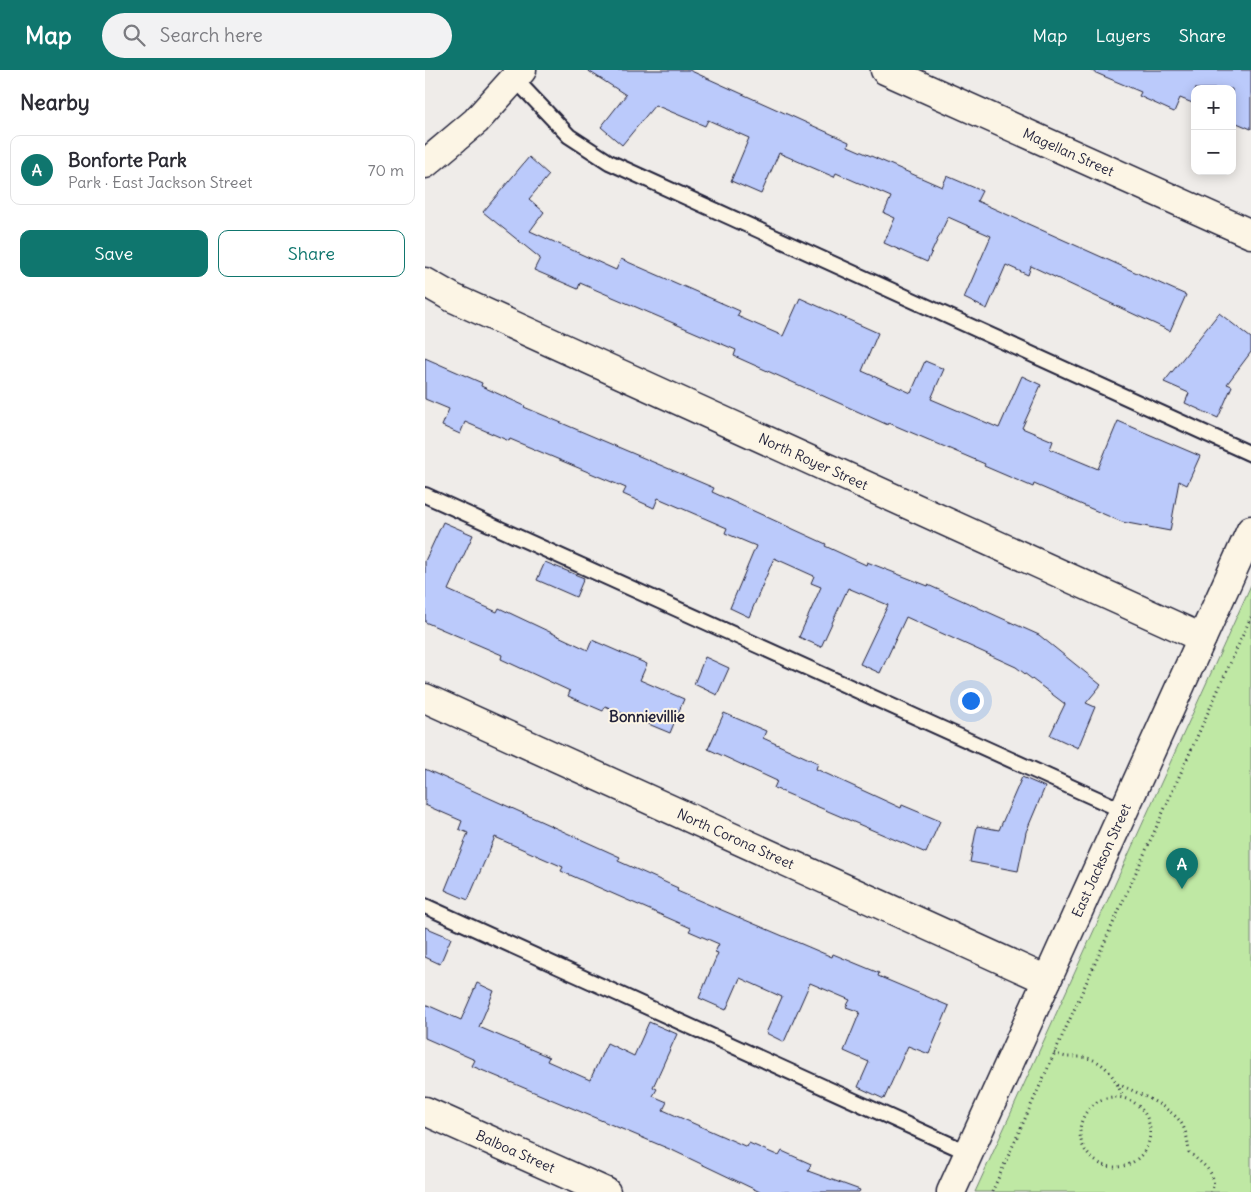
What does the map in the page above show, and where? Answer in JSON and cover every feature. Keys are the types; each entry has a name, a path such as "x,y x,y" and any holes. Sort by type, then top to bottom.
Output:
{"street":[{"name":"Magellan Street","path":"885,70 1251,234"},
{"path":"425,164 476,121 519,75"},
{"name":"North Royer Street","path":"425,282 453,298 1202,638"},
{"name":"East Jackson Street","path":"951,1192 1251,530"},
{"name":"North Corona Street","path":"425,698 1047,980"},
{"name":"Balboa Street","path":"425,1111 605,1192"}],"lane":[{"path":"519,75 569,136 609,162 1251,454"},
{"path":"425,495 1124,811"},
{"path":"425,906 969,1154"}],"path":[{"path":"992,1192 1251,617"},
{"path":"1054,1053 1067,1059 1081,1057 1095,1060 1108,1070 1118,1084 1123,1098"},
{"path":"1118,1084 1162,1107 1182,1124 1189,1152 1213,1174 1215,1184 1211,1192"},
{"path":"1110,1098 1123,1098 1134,1102 1147,1116 1150,1129 1149,1141 1145,1151 1134,1162 1120,1167 1107,1166 1095,1161 1086,1152 1081,1138 1081,1127 1085,1115 1096,1103 1110,1098"}],"green space":[{"path":"1251,585 1251,1192 975,1192"}],"building":[{"path":"587,70 689,70 849,142 848,146 942,187 947,176 982,191 977,201 1186,295 1170,331 1031,266 1028,275 1006,265 987,309 964,298 991,236 948,217 927,262 884,243 895,218 884,213 891,197 836,173 834,177 779,153 761,194 731,181 749,138 708,120 705,126 655,105 622,145 601,127 626,95"},
{"path":"1089,70 1251,70 1251,129 1236,123 1236,85 1191,85 1191,102 1180,98 1174,112 1139,96 1141,92"},
{"path":"529,157 549,175 529,199 544,212 530,231 616,270 621,259 740,311 737,316 783,336 800,298 878,333 862,371 911,393 925,361 944,369 931,399 999,428 1022,376 1041,385 1022,428 1053,441 1050,449 1098,469 1118,421 1200,456 1187,485 1179,481 1170,531 1122,522 1034,484 1033,487 984,466 985,464 889,423 888,425 734,356 736,350 580,283 578,289 534,270 540,258 483,212"},
{"path":"1219,313 1251,338 1251,352 1227,384 1232,386 1218,418 1185,403 1189,393 1164,382"},
{"path":"425,358 482,383 481,386 524,407 714,488 712,492 826,544 825,546 866,565 867,562 928,585 1039,635 1101,685 1086,703 1095,707 1078,748 1050,735 1065,704 1016,667 906,617 880,673 860,664 888,605 848,588 821,647 799,637 821,587 811,583 814,576 774,558 749,617 730,608 756,546 725,533 727,528 658,498 654,508 623,494 626,488 510,439 509,441 465,422 460,434 442,426 449,409 425,399"},
{"path":"443,522 473,535 448,590 497,612 499,608 588,650 592,640 647,664 640,680 684,699 670,733 605,706 603,711 568,696 570,691 501,659 502,655 425,622 425,561"},
{"path":"545,562 584,578 576,597 537,580"},
{"path":"705,657 729,668 717,695 694,684"},
{"path":"724,713 766,731 763,738 818,763 816,769 901,808 902,805 940,821 926,853 774,788 777,781 708,749"},
{"path":"425,769 620,857 618,861 678,888 677,891 832,957 833,954 879,973 878,976 949,1006 929,1054 908,1046 884,1099 858,1087 869,1062 844,1051 860,1012 846,1007 850,1000 810,983 784,1042 766,1033 782,997 740,978 726,1010 699,998 718,953 715,952 719,944 689,931 691,928 561,871 563,867 495,837 468,900 445,890 468,833 459,829 462,821 425,805"},
{"path":"1022,777 1045,787 1026,832 1018,871 970,862 977,826 999,830"},
{"path":"425,927 451,938 440,964 425,957"},
{"path":"477,983 494,991 479,1027 549,1057 547,1061 590,1080 607,1043 634,1056 649,1022 677,1034 653,1087 657,1089 653,1096 667,1102 663,1110 747,1147 749,1143 779,1156 782,1151 811,1164 808,1171 860,1190 859,1192 760,1192 674,1151 472,1066 475,1060 425,1038 425,1004 461,1020"}],"place":[{"name":"Bonforte Park","path":"1182,889"}],"district":[{"name":"Bonnievillie","path":"647,717"}]}
